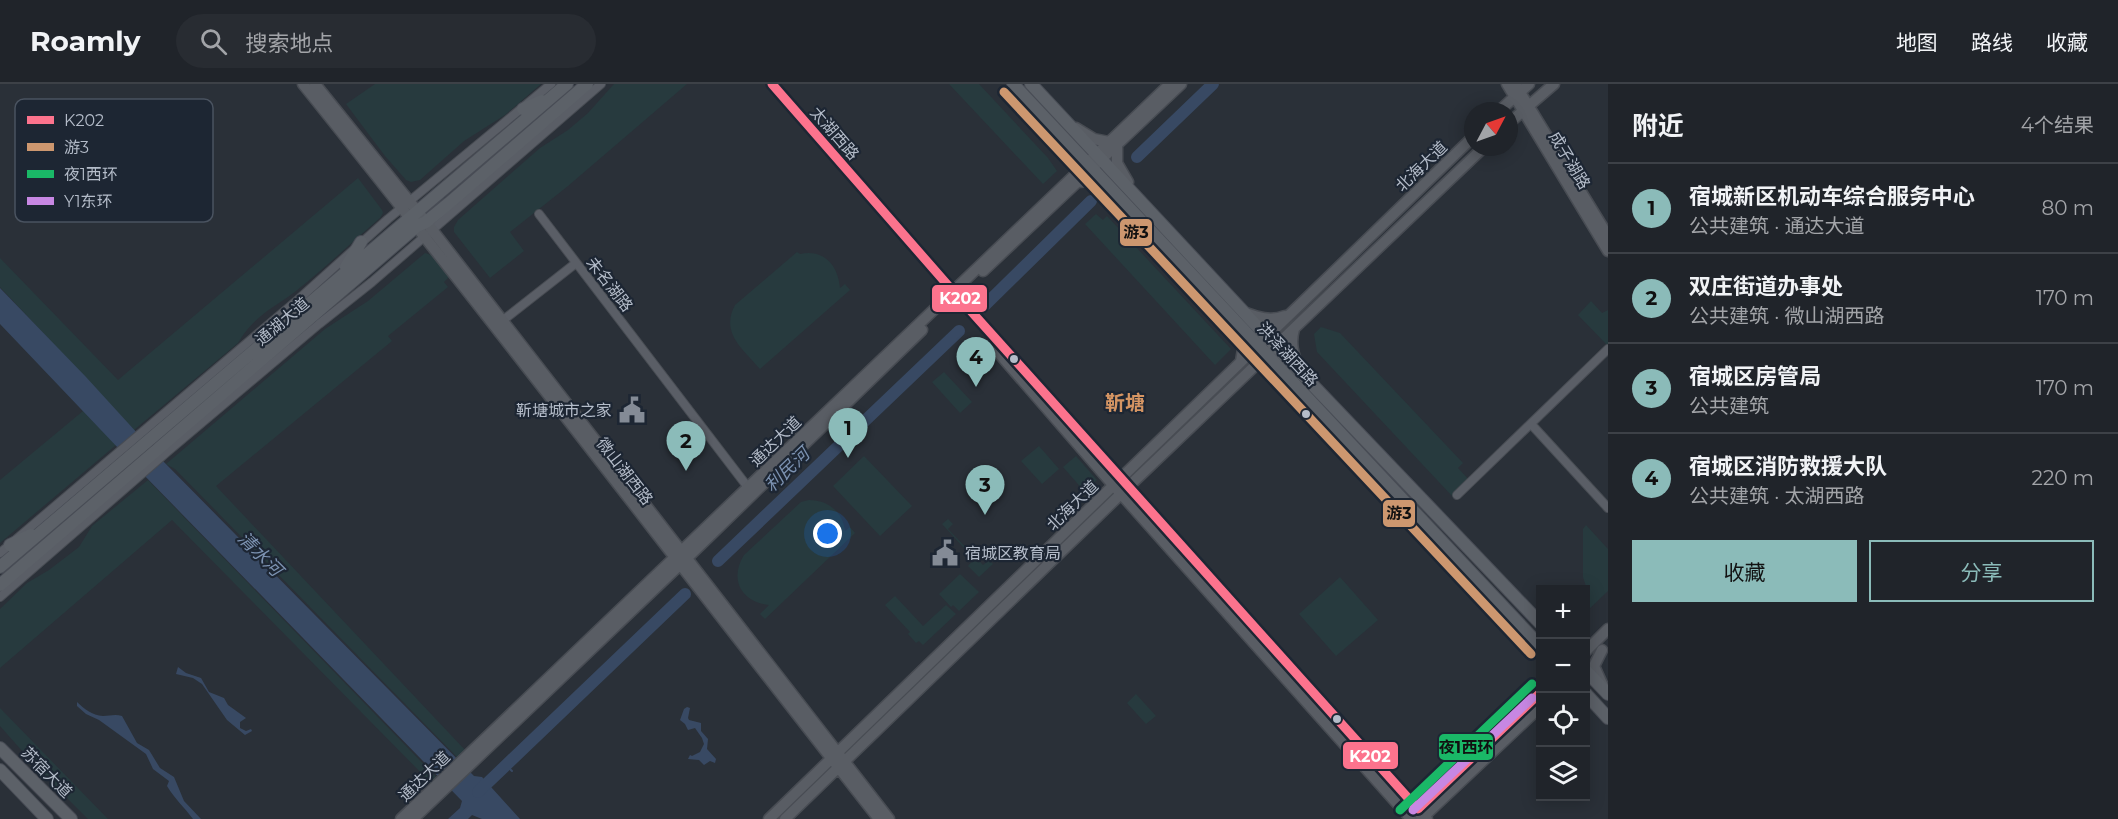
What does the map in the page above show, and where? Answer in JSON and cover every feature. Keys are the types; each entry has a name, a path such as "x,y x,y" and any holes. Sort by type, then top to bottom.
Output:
{"main road":[{"name":"通湖大道","path":"156,441 289,337 552,90 567,84"},
{"name":"通湖大道","path":"0,585 102,495 156,441 338,279 500,160 587,84"},
{"name":"洪泽湖西路","path":"1012,84 1089,166 1235,309 1239,327 1262,341 1276,346 1536,619"},
{"name":"洪泽湖西路","path":"1031,84 1066,122 1089,166 1139,200 1262,341 1266,355 1536,639"},
{"path":"523,109 552,90"},
{"path":"483,188 500,160"},
{"path":"338,279 361,242"},
{"path":"289,337 319,324"},
{"path":"1301,392 1302,382 1309,381"},
{"name":"通湖大道","path":"0,567 45,529 102,495"},
{"path":"5,549 45,529"},
{"path":"1590,675 1608,694"},
{"path":"1590,698 1606,710"},
{"name":"苏宿大道","path":"0,748 67,814"},
{"name":"苏宿大道","path":"0,770 47,819"}],"street":[{"name":"微山湖西路","path":"303,84 502,321 680,559"},
{"name":"微山湖西路","path":"315,84 680,559 835,756 879,819"},
{"path":"156,441 300,298 361,242 483,188 538,137 601,84"},
{"name":"太湖西路","path":"763,84 1417,817"},
{"name":"太湖西路","path":"772,84 952,295"},
{"name":"通达大道","path":"1113,144 1170,84"},
{"name":"通达大道","path":"401,819 471,758 952,295 1089,166 1181,84"},
{"name":"成子湖路","path":"1507,84 1516,91 1608,251"},
{"path":"1516,91 1529,84"},
{"path":"1518,115 1554,84"},
{"name":"成子湖路","path":"1525,108 1608,236"},
{"path":"5,549 110,460 156,441 319,324 372,282 417,219 523,109"},
{"path":"1066,122 1094,139 1113,144 1117,163 1139,200"},
{"name":"北海大道","path":"1121,487 1241,361 1464,146"},
{"name":"北海大道","path":"769,819 1121,487 1231,389 1475,156"},
{"path":"1089,166 1092,181 1112,189"},
{"name":"未名湖路","path":"539,214 751,490"},
{"path":"502,321 576,263"},
{"path":"1307,297 1308,306 1317,307"},
{"path":"1235,309 1265,319 1279,319 1288,315"},
{"path":"1239,327 1244,344 1241,361"},
{"path":"1294,329 1291,338 1292,347 1300,371"},
{"path":"1457,495 1608,350"},
{"path":"1253,368 1278,368"},
{"path":"1222,380 1231,389"},
{"path":"1531,424 1608,508"},
{"path":"0,597 102,495"},
{"name":"北海大道","path":"785,819 878,731 1086,520"},
{"path":"1590,641 1607,630"},
{"path":"1590,647 1607,630"},
{"path":"1590,662 1605,647"},
{"path":"1605,647 1594,666 1608,694"},
{"path":"1417,817 1536,697"},
{"path":"1417,817 1536,711"},
{"path":"870,722 878,731"},
{"name":"微山湖西路","path":"842,766 889,819"},
{"name":"通达大道","path":"413,819 437,790"},
{"path":"52,819 67,814"}],"green space":[{"path":"375,84 541,84 505,115 464,141 420,180 411,182 406,180 385,156 346,104"},
{"path":"614,84 687,84 568,186 510,232 524,251 490,278 454,232 458,220 540,148 568,130 588,113"},
{"path":"949,84 979,84 1048,158 1057,171 1043,184"},
{"path":"358,178 382,210 380,218 307,282 257,319 238,343 134,430 0,287 0,258 118,380"},
{"path":"1096,214 1103,220 1107,216 1231,349 1215,365 1085,224"},
{"path":"797,252 823,256 833,266 840,288 845,284 850,290 760,369 736,340 730,324 731,315 735,305"},
{"path":"425,253 437,257 451,275 444,282 448,287 388,336 392,341 216,486 466,751 458,758 175,469 166,464 325,329 368,301"},
{"path":"1591,301 1602,313 1608,310 1608,346 1578,315"},
{"path":"1321,327 1340,333 1463,463 1458,468 1470,481 1453,497 1317,352 1314,334"},
{"path":"944,372 972,402 960,413 932,382"},
{"path":"83,411 116,445 0,543 0,480"},
{"path":"1039,446 1059,469 1042,484 1021,461"},
{"path":"864,456 912,506 880,536 833,486"},
{"path":"1076,456 1097,480 1084,491 1063,467"},
{"path":"148,480 438,779 432,784 172,520 0,668 0,609 27,583 49,570 79,547 92,526"},
{"path":"809,500 822,502 833,508 841,518 845,531 850,527 855,533 765,619 760,614 769,605 751,599 740,588 738,573 740,564 744,555 801,502"},
{"path":"948,519 953,524 948,529 983,565 989,560 993,564 979,577 968,566 974,559 942,524"},
{"path":"1586,525 1608,549 1608,591 1590,608 1590,585 1586,585 1583,577 1583,529"},
{"path":"960,574 979,592 959,611 953,605 951,607 939,594"},
{"path":"1340,577 1378,620 1336,656 1299,614"},
{"path":"895,596 923,626 946,605 956,614 923,645 919,641 916,643 908,634 910,632 885,605"},
{"path":"1136,694 1156,716 1146,724 1127,703"},
{"path":"0,708 108,819 88,819 38,769 0,726"}],"water":[{"path":"0,288 160,458 474,776 482,777 520,819 482,819 472,815 468,819 448,819 460,808 462,801 0,324"},
{"path":"178,667 186,673 201,678 209,692 224,698 228,705 246,718 240,722 240,728 252,731 245,735 227,720 202,684 193,678 176,674"},
{"path":"77,702 95,714 122,716 137,743 149,750 160,768 174,777 184,801 201,819 193,819 167,786 169,781 153,769 146,754 99,720 86,714 77,706"},
{"path":"687,707 690,708 689,720 701,723 701,731 708,739 707,749 716,759 715,763 710,761 704,765 699,760 688,759 690,755 700,752 704,744 695,728 688,730 680,720"}],"waterway":[{"name":"利民河","path":"1137,157 1213,84"},
{"name":"利民河","path":"982,308 1091,201"},
{"name":"利民河","path":"718,561 959,331"},
{"name":"利民河","path":"478,792 685,594"},
{"name":"利民河","path":"506,765 512,771"}],"transit line":[{"name":"K202","path":"772,84 952,290 1418,809 1536,697"},
{"name":"游3","path":"1004,92 1531,654"},
{"name":"夜1西环","path":"1400,810 1532,684"},
{"name":"Y1东环","path":"1413,810 1532,698"}],"place":[{"name":"宿城区消防救援大队","path":"976,387"},
{"name":"靳塘城市之家","path":"632,410"},
{"name":"宿城新区机动车综合服务中心","path":"848,458"},
{"name":"双庄街道办事处","path":"686,471"},
{"name":"宿城区房管局","path":"985,515"},
{"name":"宿城区教育局","path":"945,553"}],"district":[{"name":"靳塘","path":"1125,403"}],"water label":[{"name":"清水河","path":"260,554"}]}
